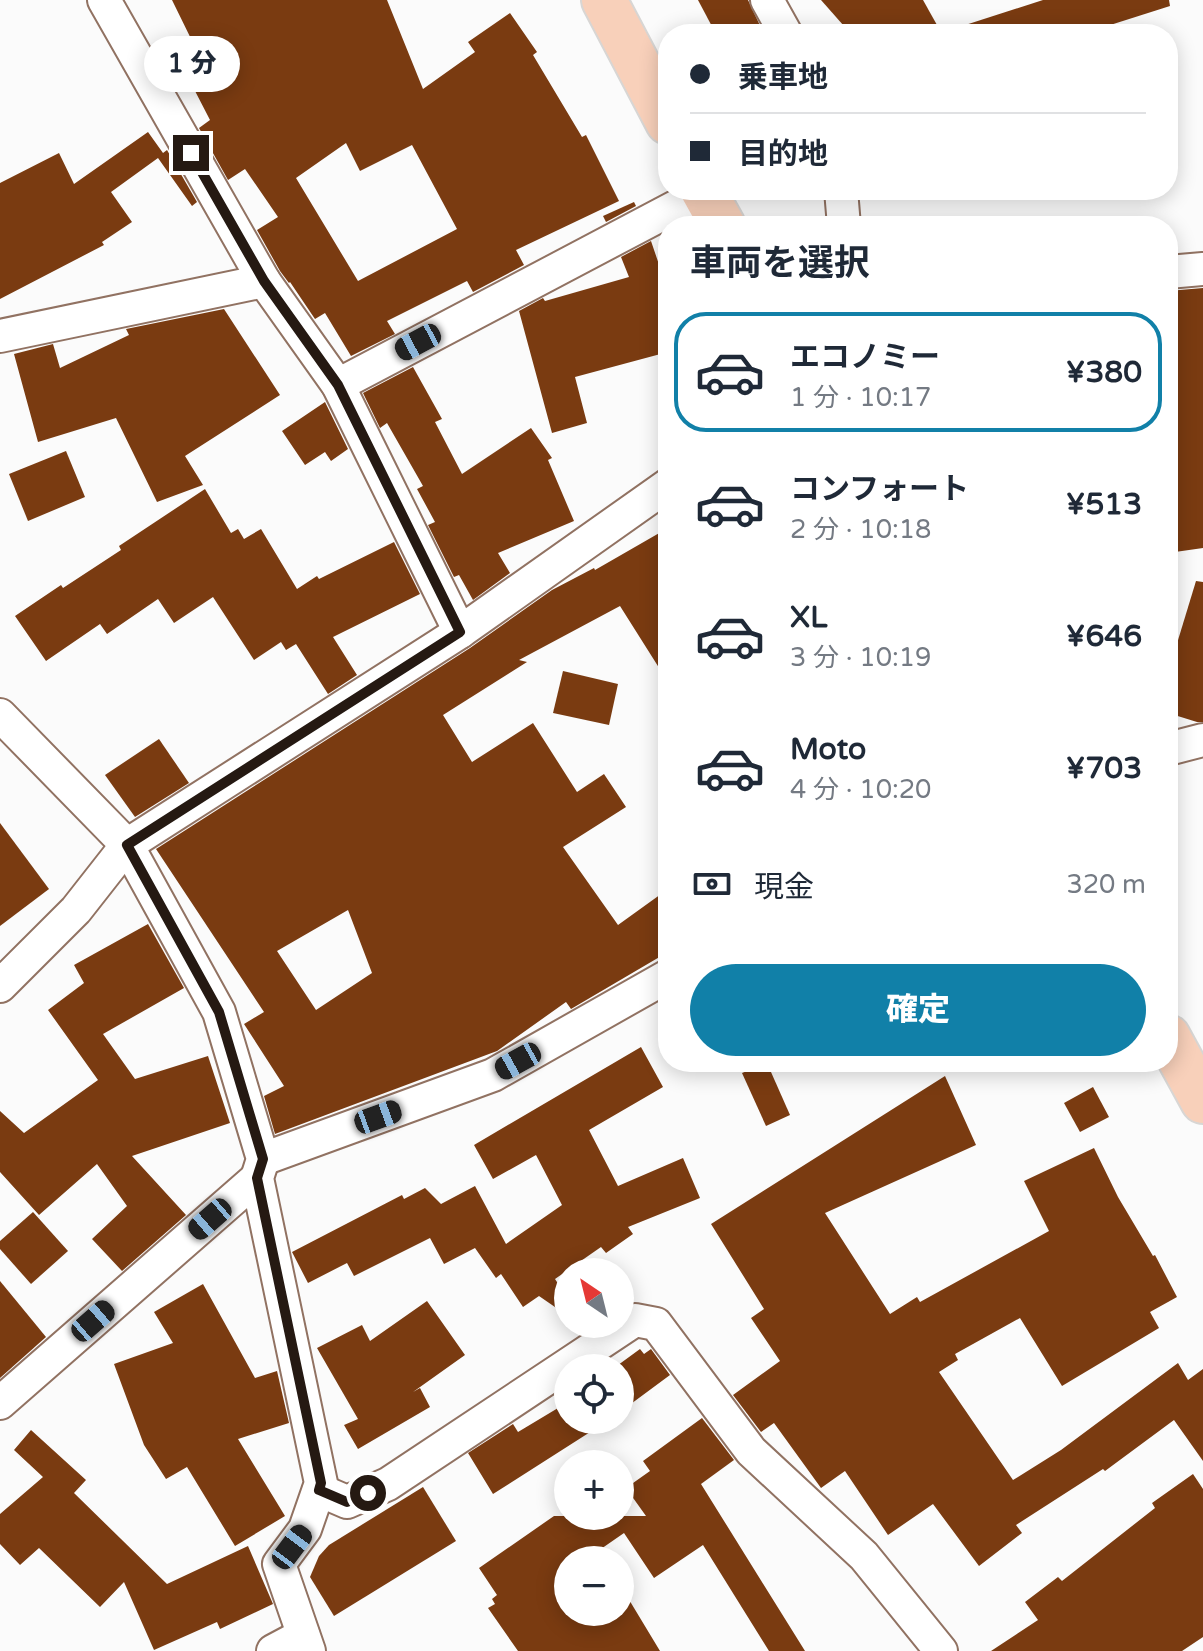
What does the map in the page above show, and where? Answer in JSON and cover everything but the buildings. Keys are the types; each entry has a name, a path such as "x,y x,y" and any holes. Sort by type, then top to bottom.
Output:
{"highway":[{"path":"604,0 658,103"},
{"path":"1178,1055 1203,1101"}],"street":[{"path":"104,0 264,281 338,385 460,632"},
{"path":"767,0 780,24"},
{"path":"683,216 710,203"},
{"path":"338,385 658,228"},
{"path":"1178,271 1203,269"},
{"path":"0,336 264,281"},
{"path":"0,986 76,910 127,845 460,632 658,492"},
{"path":"0,715 127,845 219,1012 260,1169 321,1483 305,1529 279,1564 306,1643 273,1651"},
{"path":"1178,746 1203,740"},
{"path":"0,1403 260,1169 493,1075 658,982"},
{"path":"319,1490 347,1502 388,1484 635,1320 656,1324 751,1451 864,1556 941,1651"}],"route":[{"path":"191,153 264,281 338,385 460,632 127,845 219,1012 237,1071 263,1159 257,1178 321,1483 319,1490 347,1502 368,1493"}]}
